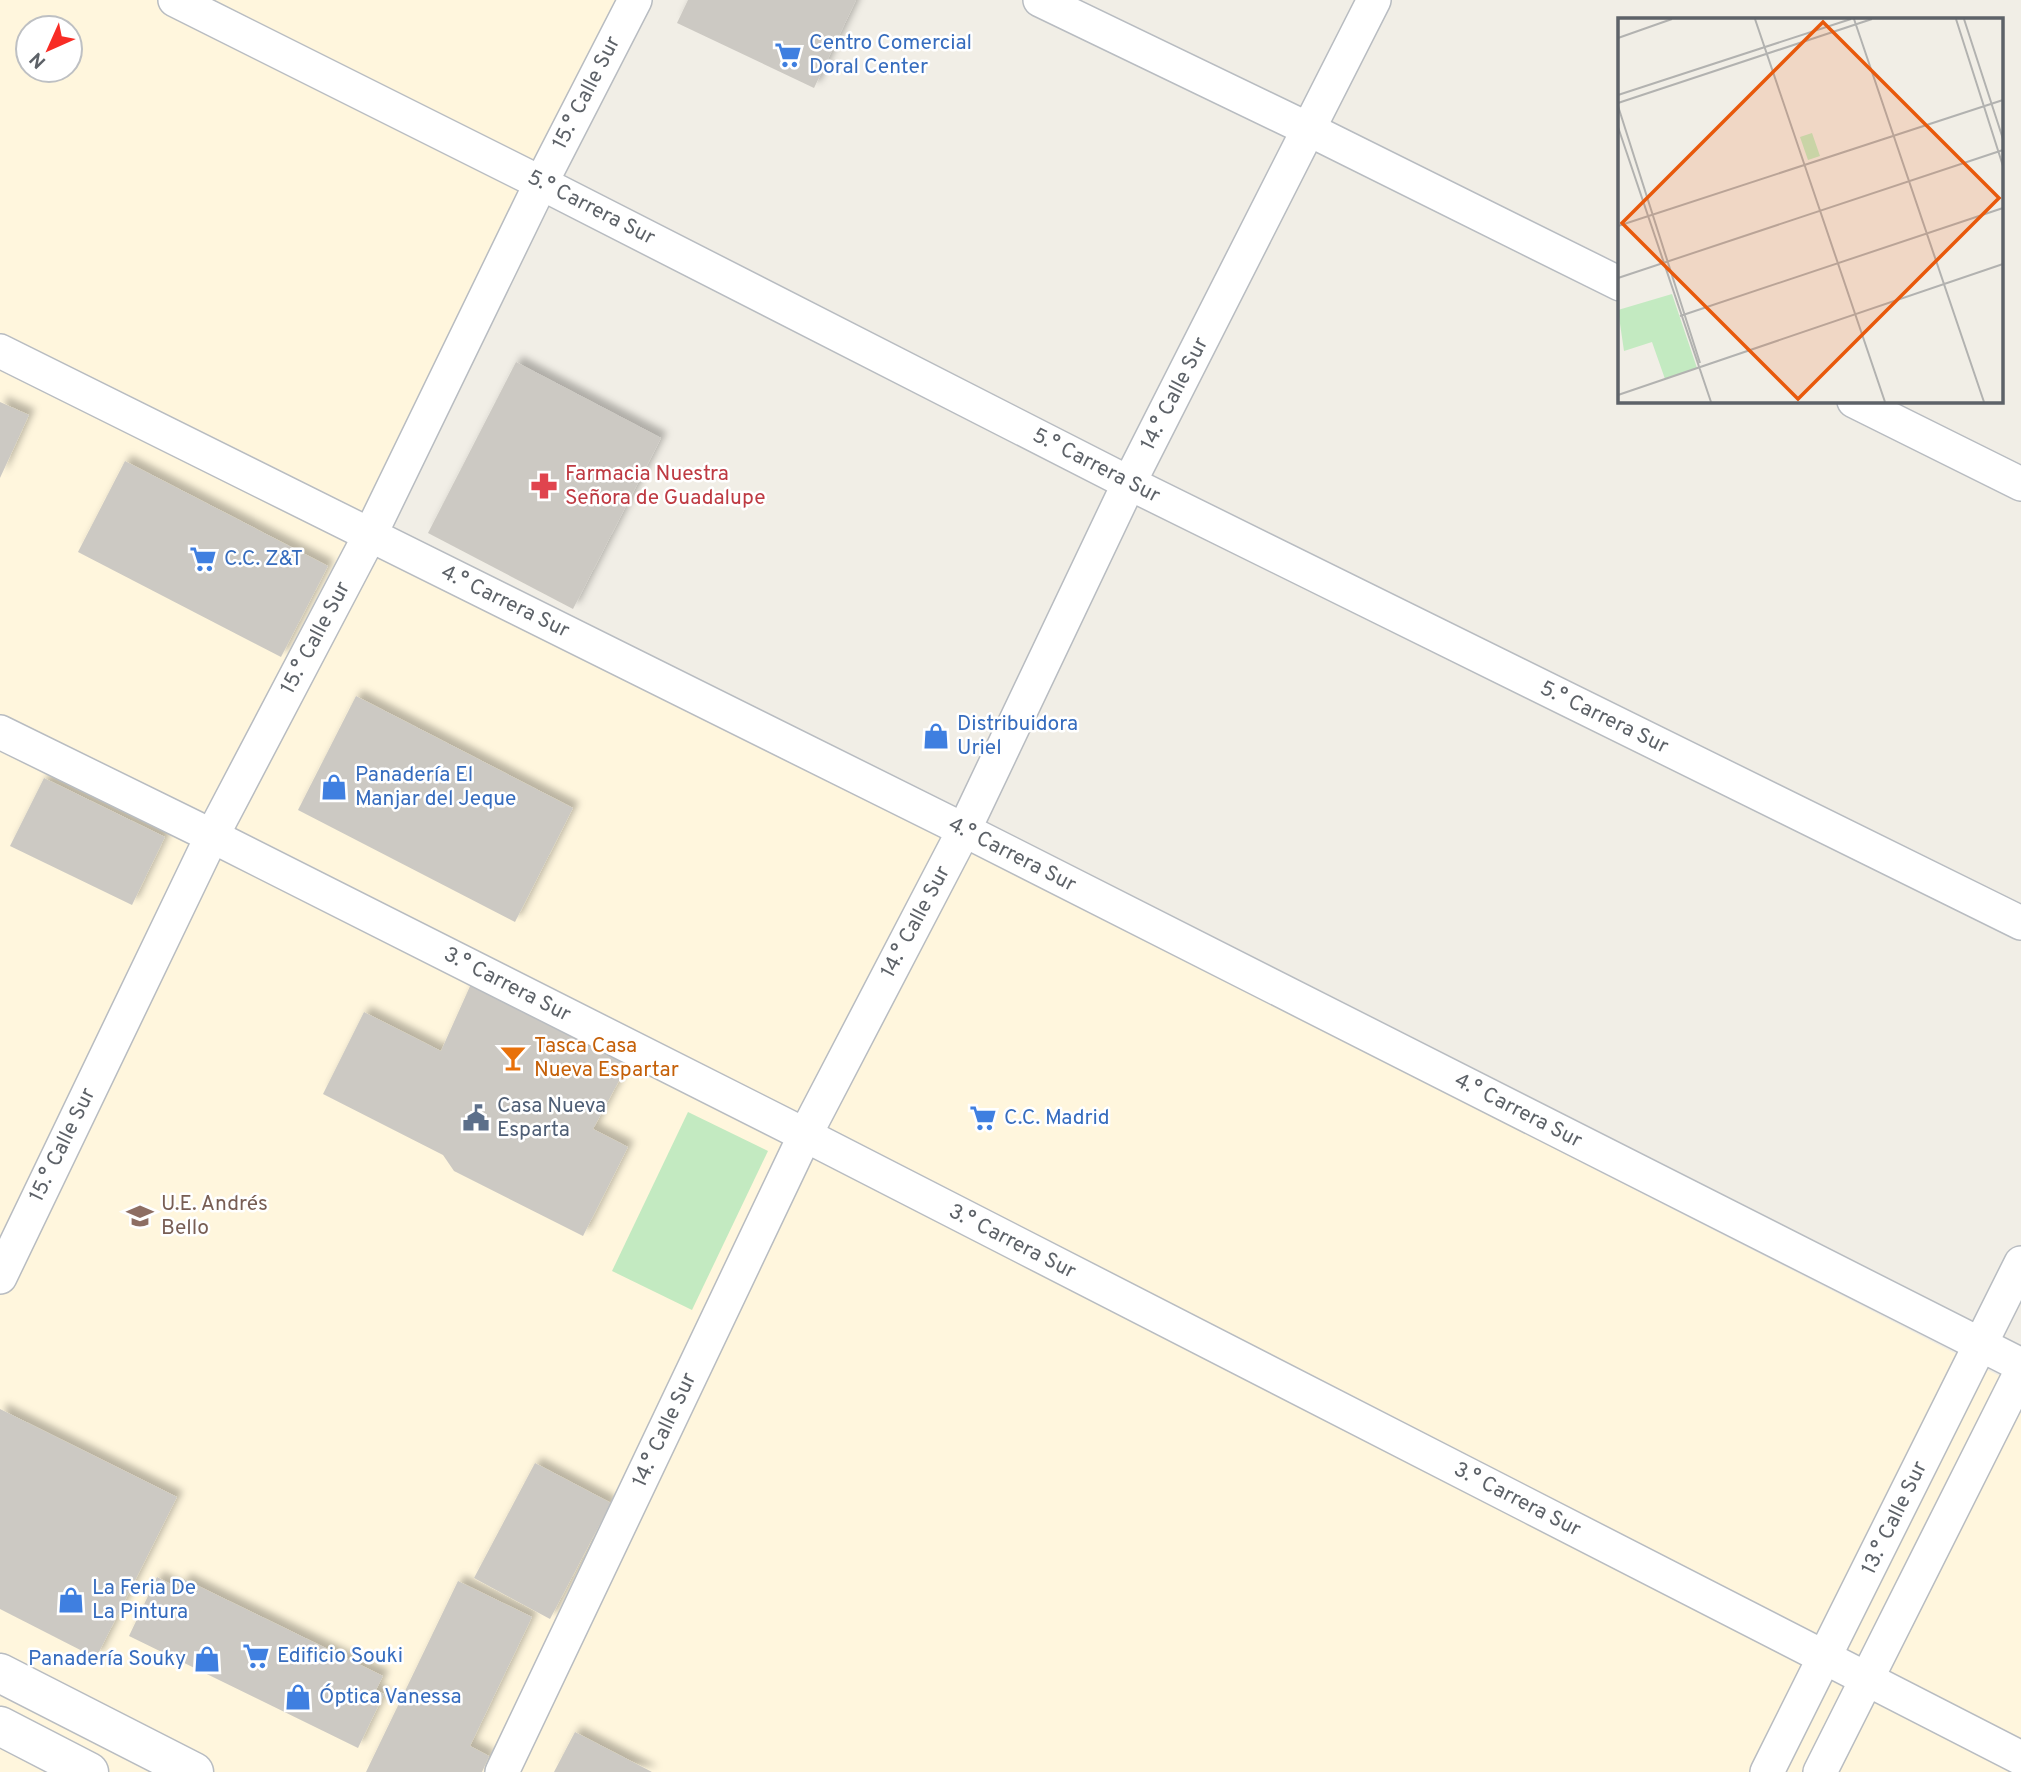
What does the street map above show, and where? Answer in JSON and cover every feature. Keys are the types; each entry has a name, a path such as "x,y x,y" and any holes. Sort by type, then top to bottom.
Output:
{"street":[{"name":"5.° Carrera Sur","path":"175,0 1129,483 2021,923"},
{"name":"15.° Calle Sur","path":"0,1277 212,836 370,535 541,183 635,0"},
{"path":"1040,0 1618,283"},
{"name":"14.° Calle Sur","path":"502,1772 805,1135 964,830 1129,483 1374,0"},
{"name":"4.° Carrera Sur","path":"0,351 964,830 2021,1364"},
{"path":"1856,402 2021,484"},
{"name":"3.° Carrera Sur","path":"0,732 805,1135 2021,1758"},
{"name":"13.° Calle Sur","path":"1768,1772 2021,1264"},
{"path":"1820,1772 2021,1372"},
{"path":"0,1673 194,1772"},
{"path":"0,1726 89,1772"}],"shaded area":[{"path":"0,0 621,0 360,539 2021,1387 2021,1772 0,1772"}],"green space":[{"path":"688,1112 768,1151 692,1310 612,1271"}],"building":[{"name":"Centro Comercial Doral Center","path":"688,0 856,0 814,88 677,23"},
{"name":"Farmacia Nuestra Señora de Guadalupe","path":"516,362 661,438 573,609 428,533"},
{"path":"0,402 29,415 0,478"},
{"name":"C.C. Z&T","path":"125,461 328,566 281,657 78,552"},
{"path":"356,696 573,808 515,922 298,810"},
{"path":"44,778 165,837 132,905 10,846"},
{"path":"471,984 628,1064 593,1129 628,1147 583,1236 454,1171 443,1155 323,1094 364,1012 441,1051"},
{"path":"0,1409 177,1497 96,1658 0,1609"},
{"path":"535,1463 611,1503 550,1619 474,1578"},
{"name":"Edificio Souki","path":"157,1577 180,1589 184,1579 383,1676 376,1690 384,1694 358,1748 129,1636"},
{"path":"458,1581 532,1617 470,1746 489,1756 482,1772 366,1772"},
{"path":"575,1732 652,1772 554,1772"}],"place":[{"name":"Centro Comercial Doral Center","path":"788,55"},
{"name":"Farmacia Nuestra Señora de Guadalupe","path":"544,486"},
{"name":"C.C. Z&T","path":"203,559"},
{"name":"Distribuidora Uriel","path":"936,736"},
{"name":"Panadería El Manjar del Jeque","path":"334,787"},
{"name":"Tasca Casa Nueva Espartar","path":"513,1058"},
{"name":"Casa Nueva Esparta","path":"476,1118"},
{"name":"C.C. Madrid","path":"983,1118"},
{"name":"U.E. Andrés Bello","path":"140,1216"},
{"name":"La Feria De La Pintura","path":"71,1600"},
{"name":"Edificio Souki","path":"256,1656"},
{"name":"Panadería Souky","path":"207,1659"},
{"name":"Óptica Vanessa","path":"298,1697"}]}
